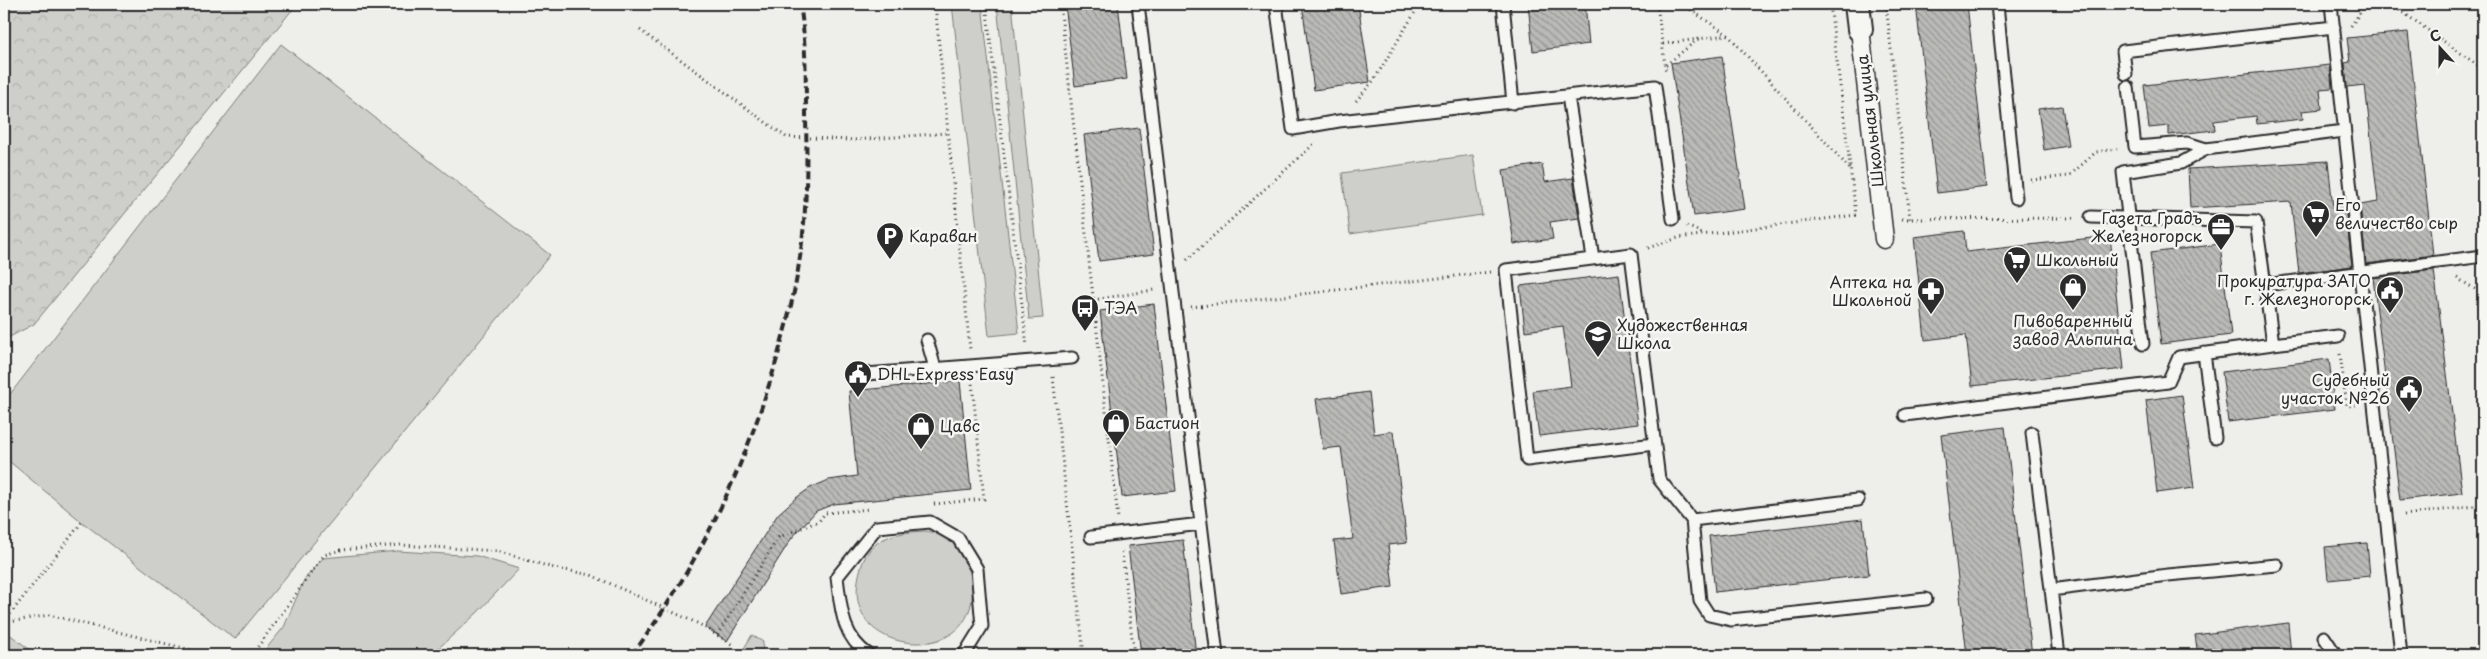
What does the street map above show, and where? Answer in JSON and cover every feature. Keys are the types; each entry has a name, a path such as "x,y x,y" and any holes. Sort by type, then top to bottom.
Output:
{"street":[{"name":"Школьная улица","path":"1857,4 1884,239"}],"lane":[{"path":"1138,4 1217,655"},
{"path":"1276,4 1293,129 1339,122 1655,86 1673,219"},
{"path":"1503,4 1514,103"},
{"path":"1996,4 2016,182 2016,198"},
{"path":"2331,4 2373,403 2402,655"},
{"path":"2126,74 2123,51 2334,28"},
{"path":"2128,87 2135,147 2187,143 2206,149"},
{"path":"1568,96 1593,258"},
{"path":"2143,344 2123,172 2180,163 2206,149 2344,131"},
{"path":"2091,218 2256,222 2273,344"},
{"path":"1654,444 1527,460 1506,270 1631,254 1659,479 1692,520 1700,601 1709,614 1731,620 1926,599"},
{"path":"2265,285 2483,256"},
{"path":"1904,414 2168,382 2179,357 2338,336"},
{"path":"927,340 935,368"},
{"path":"2204,354 2215,438"},
{"path":"853,375 1072,358"},
{"path":"2032,434 2058,655"},
{"path":"1692,520 1858,500"},
{"path":"869,655 862,650 843,623 837,577 877,527 930,522 958,538 977,569 982,626 964,655"},
{"path":"1091,536 1201,524"},
{"path":"2051,590 2168,574 2277,565"},
{"path":"2324,637 2336,655"}],"path":[{"path":"924,505 984,499 935,4"},
{"path":"986,4 1030,376 1053,375 1084,655"},
{"path":"1060,4 1134,655"},
{"path":"1093,300 1152,292 1171,275 1339,122 1374,80 1420,4"},
{"path":"1655,86 1668,84 1657,4"},
{"path":"1682,4 1728,35 1850,170"},
{"path":"1631,254 1678,238 1856,215 1830,4"},
{"path":"1886,4 1910,219"},
{"path":"2390,4 2483,69"},
{"path":"640,30 786,137 854,140 948,133"},
{"path":"1663,44 1728,35"},
{"path":"1666,66 1698,39"},
{"path":"2016,182 2069,176 2096,152 2135,147"},
{"path":"1882,219 2091,218"},
{"path":"1175,309 1506,270"},
{"path":"2338,336 2347,406 2373,403"},
{"path":"972,381 982,380"},
{"path":"2386,517 2483,505"},
{"path":"718,635 779,537 819,521 825,513 874,509"},
{"path":"4,622 82,522"},
{"path":"252,655 324,555 341,550 401,545 497,552 550,567 591,575 699,624 733,645"},
{"path":"4,622 49,615 212,655"}],"green space":[{"path":"4,4 297,4 34,324 4,340"},
{"path":"952,4 982,4 1019,333 989,336"},
{"path":"997,4 1012,4 1043,318 1029,319"},
{"path":"281,44 550,255 235,639 82,522 4,457 4,402"},
{"path":"1473,155 1482,215 1350,234 1342,173"},
{"path":"925,531 940,534 951,541 959,551 966,562 970,574 972,601 962,624 952,633 925,643 911,643 896,640 871,626 859,605 857,585 863,563 874,545 891,536"},
{"path":"398,551 477,556 519,569 477,613 431,655 261,655 284,627 304,580 323,558"},
{"path":"4,630 37,655 4,655"},
{"path":"752,635 763,642 762,655 740,655"}],"building":[{"path":"1065,4 1118,4 1127,79 1075,86"},
{"path":"1302,4 1358,4 1370,82 1314,90"},
{"path":"1528,4 1585,4 1589,44 1533,51"},
{"path":"1916,4 1967,4 1987,187 1937,193"},
{"path":"2408,32 2433,255 2366,264 2360,205 2378,202 2365,85 2347,87 2345,63 2350,62 2347,38"},
{"path":"1722,56 1745,209 1694,216 1671,63"},
{"path":"2330,65 2332,88 2320,89 2322,109 2302,111 2303,119 2257,124 2256,116 2214,121 2215,130 2169,135 2169,126 2149,128 2144,85"},
{"path":"2062,106 2068,146 2044,150 2038,109"},
{"path":"1139,128 1154,254 1099,261 1084,135"},
{"name":"Его величество сыр","path":"2328,161 2333,208 2345,206 2352,266 2299,273 2291,202 2190,208 2188,169"},
{"path":"1542,164 1545,182 1573,178 1579,218 1550,222 1553,239 1514,244 1503,170"},
{"name":"Школьный","path":"1964,231 1966,252 2110,236 2124,369 1972,386 1966,335 1925,340 1914,237"},
{"path":"2220,244 2231,335 2161,344 2150,253"},
{"path":"2434,270 2462,493 2400,500 2373,278"},
{"name":"Художественная Школа","path":"1619,274 1638,424 1539,436 1533,391 1571,386 1563,326 1525,331 1520,286"},
{"path":"1154,304 1176,491 1122,497 1100,311"},
{"path":"2329,359 2335,409 2228,422 2222,372"},
{"path":"960,381 971,490 834,504 816,511 791,539 727,641 705,627 778,514 810,488 829,480 857,476 849,391"},
{"path":"1369,392 1374,434 1393,431 1407,543 1388,545 1393,587 1341,594 1334,541 1353,539 1341,447 1323,449 1316,399"},
{"path":"2182,395 2194,488 2157,493 2146,400"},
{"path":"2005,427 2032,655 1967,655 1941,435"},
{"path":"1863,519 1869,575 1715,592 1709,536"},
{"path":"1183,540 1196,655 1141,655 1128,546"},
{"path":"2367,543 2370,576 2328,580 2325,547"},
{"path":"2288,623 2291,655 2198,655 2195,635"}],"railway":[{"path":"632,655 679,585 719,512 752,435 766,395 787,321 802,245 806,190 805,60 800,4"}],"place":[{"name":"Его величество сыр","path":"2316,238"},
{"name":"Газета Градъ Железногорск","path":"2221,251"},
{"name":"Караван","path":"890,260"},
{"name":"Школьный","path":"2017,284"},
{"name":"Пивоваренный завод Альпина","path":"2073,311"},
{"name":"Прокуратура ЗАТО г. Железногорск","path":"2390,314"},
{"name":"Аптека на Школьной","path":"1931,315"},
{"name":"ТЭА","path":"1085,332"},
{"name":"Художественная Школа","path":"1598,358"},
{"name":"DHL Express Easy","path":"858,398"},
{"name":"Судебный участок №26","path":"2409,413"},
{"name":"Бастион","path":"1116,447"},
{"name":"Цавс","path":"921,450"}]}
